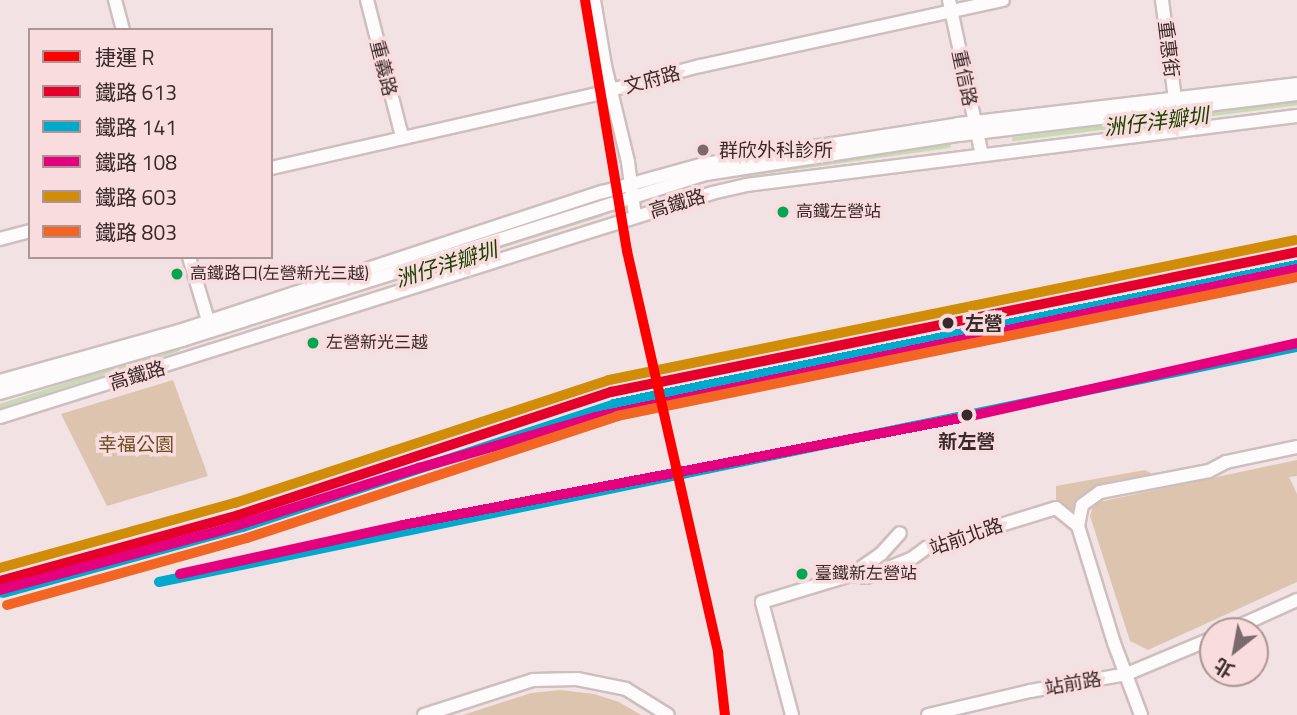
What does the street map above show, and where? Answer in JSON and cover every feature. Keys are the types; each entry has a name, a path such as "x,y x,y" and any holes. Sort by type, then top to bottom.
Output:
{"street":[{"path":"115,0 123,28"},
{"name":"重義路","path":"367,0 402,136"},
{"path":"593,0 635,216"},
{"name":"文府路","path":"273,168 612,90 950,6 1003,0"},
{"name":"重惠街","path":"1163,0 1175,99"},
{"name":"重信路","path":"950,6 982,155"},
{"name":"高鐵路","path":"0,393 632,191 742,166 976,128 1297,84"},
{"name":"高鐵路","path":"976,128 1297,94"},
{"name":"高鐵路","path":"0,418 635,216 746,185 1297,116"},
{"path":"0,239 28,232"},
{"path":"190,259 218,349"},
{"name":"高鐵路","path":"0,381 210,326"},
{"path":"1141,715 1078,526 1082,505 1100,492 1209,471 1226,462 1297,447"},
{"name":"站前北路","path":"851,575 866,577 911,559 926,548 1051,508 1061,510 1078,526"},
{"name":"站前北路","path":"792,715 762,602 851,575 881,554 901,533"},
{"path":"1259,617 1297,600"},
{"name":"站前路","path":"928,715 950,713 1126,674 1199,644"},
{"path":"424,715 533,680 577,679 626,689 668,715"}],"green space":[{"name":"幸福公園","path":"173,380 208,476 107,506 61,414"},
{"path":"1297,460 1297,476 1289,477 1297,494 1297,582 1220,617 1199,617 1199,627 1148,650 1130,641 1090,516 1094,503"},
{"path":"1145,470 1151,473 1146,479 1089,490 1081,496 1076,509 1070,510 1056,503 1056,486"},
{"path":"560,690 594,694 619,702 641,715 463,715 531,693"}],"waterway":[{"name":"洲仔洋瓣圳","path":"1014,139 1297,103"},
{"name":"洲仔洋瓣圳","path":"743,175 949,146"},
{"name":"洲仔洋瓣圳","path":"270,318 600,215"},
{"name":"洲仔洋瓣圳","path":"0,406 177,350"}],"metro line":[{"name":"R","path":"585,0 627,251 718,653 725,715"}],"rail line":[{"name":"603","path":"0,568 235,503 609,380 1295,240"},
{"name":"613","path":"0,581 239,515 611,392 1297,252"},
{"name":"141","path":"3,593 243,527 614,404 1297,265"},
{"name":"108","path":"0,590 223,530 419,468 596,417 1297,269"},
{"name":"803","path":"7,605 247,538 617,416 1297,277"},
{"name":"108","path":"180,574 403,525 966,417 1297,343"},
{"name":"141","path":"159,582 1297,347"}],"place":[{"name":"群欣外科診所","path":"703,150"},
{"name":"高鐵左營站","path":"783,212"},
{"name":"高鐵路口(左營新光三越)","path":"177,274"},
{"name":"左營","path":"948,323"},
{"name":"左營新光三越","path":"313,343"},
{"name":"新左營","path":"967,415"},
{"name":"臺鐵新左營站","path":"802,574"}]}
